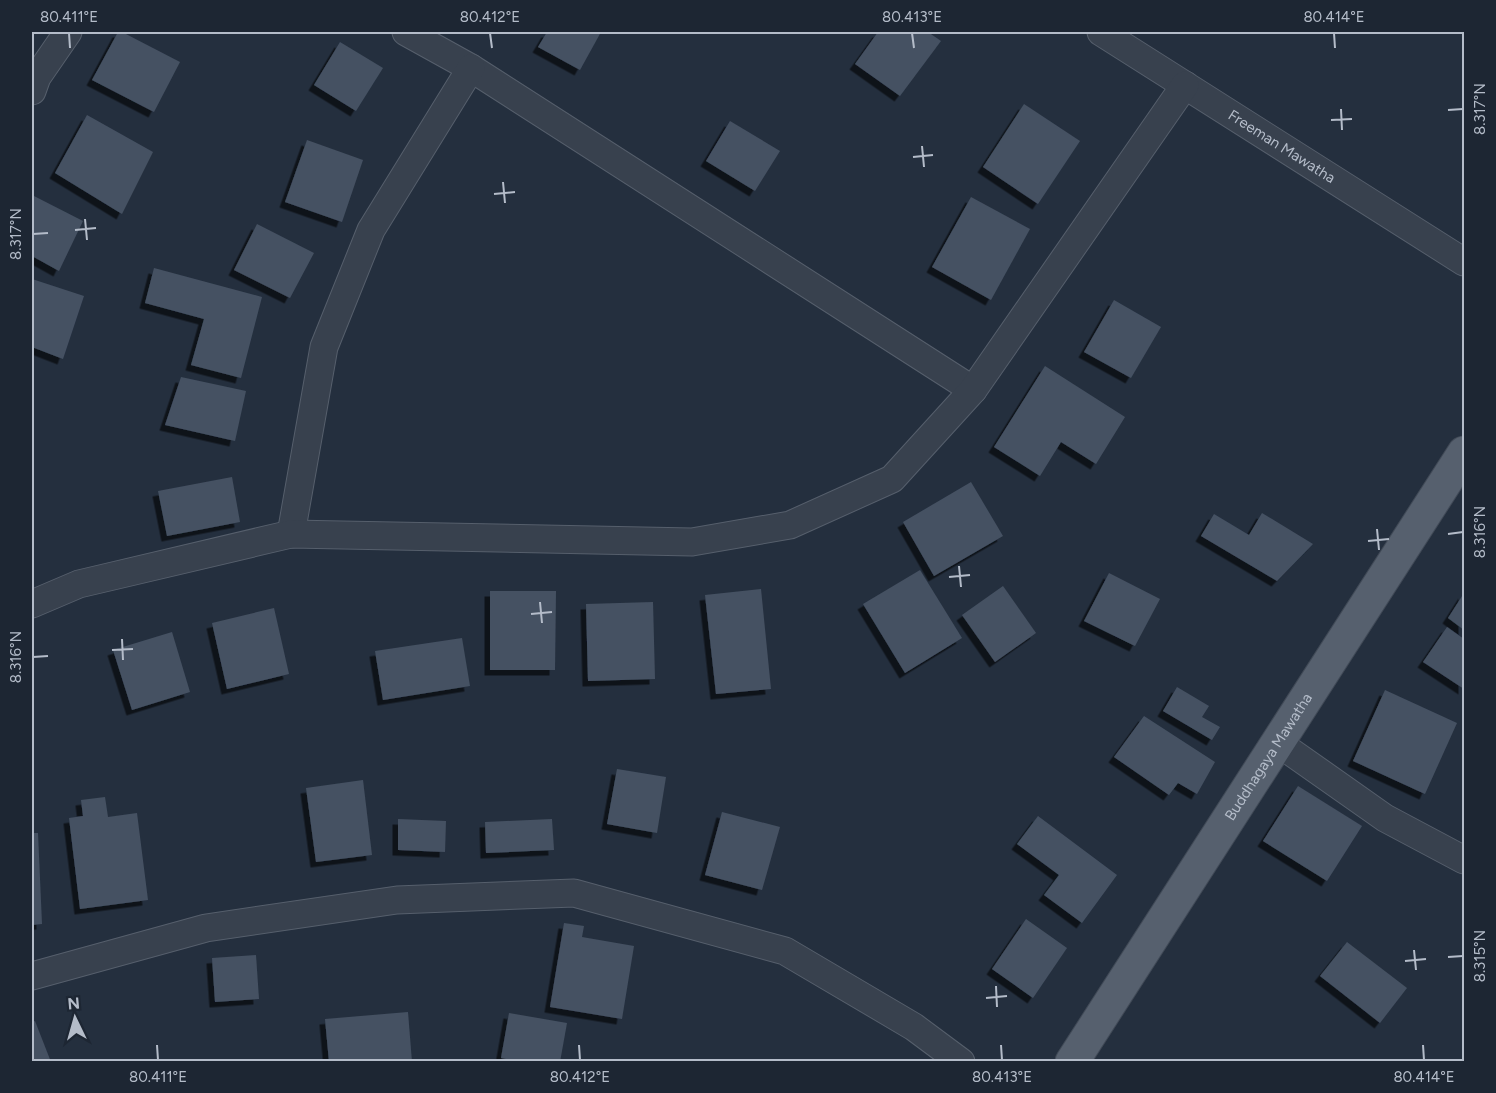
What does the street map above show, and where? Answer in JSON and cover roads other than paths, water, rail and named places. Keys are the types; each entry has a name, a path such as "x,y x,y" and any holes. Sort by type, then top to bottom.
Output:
{"main road":[{"name":"Buddhagaya Mawatha","path":"1072,1062 1464,453"}],"street":[{"path":"34,81 68,32"},
{"path":"406,32 471,68 973,390"},
{"name":"Freeman Mawatha","path":"1101,32 1464,262"},
{"path":"291,534 324,347 370,230 471,68"},
{"path":"32,604 79,584 291,534 692,542 790,525 892,479 973,390 1185,85"},
{"path":"1277,742 1385,818 1464,860"},
{"path":"32,976 206,928 398,900 574,893 785,951 914,1028 961,1062"}]}
